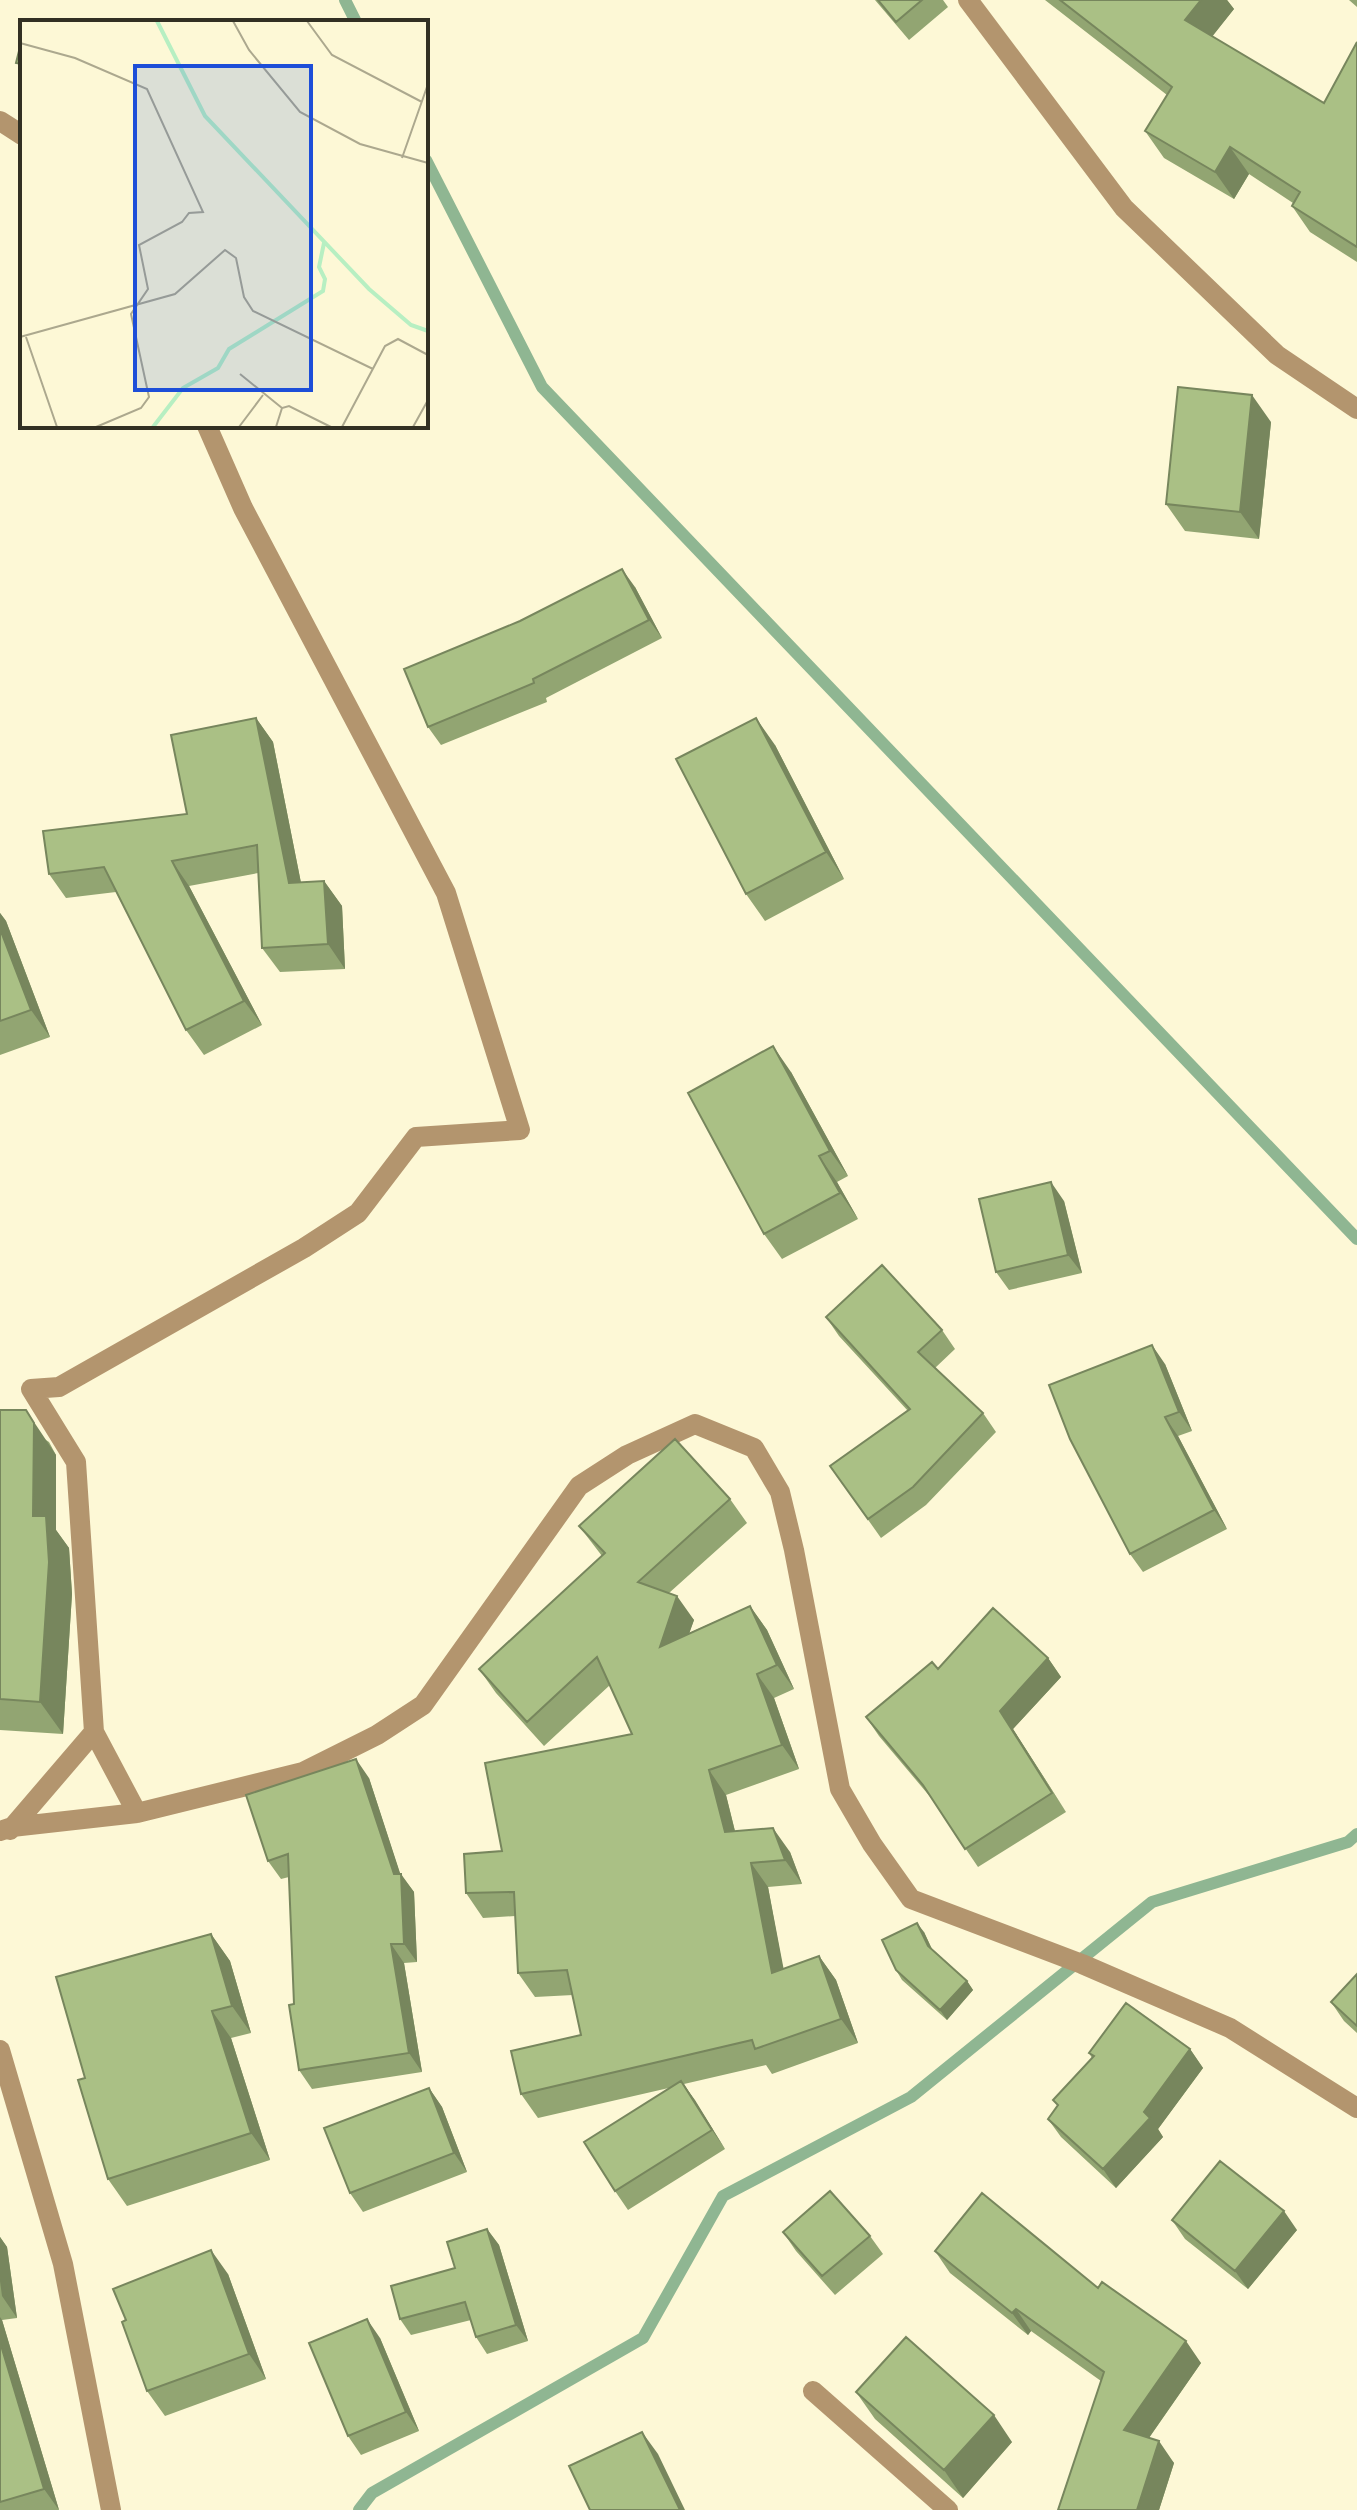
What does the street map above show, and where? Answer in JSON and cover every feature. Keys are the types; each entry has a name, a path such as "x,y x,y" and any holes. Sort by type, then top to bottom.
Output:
{"street":[{"path":"968,0 1124,208 1277,355 1357,409"},
{"path":"0,121 20,134"},
{"path":"137,1813 94,1732 76,1462 31,1389 59,1387 304,1248 358,1213 416,1137 520,1130 446,893 243,508 208,428"},
{"path":"6,1829 137,1813 303,1772 377,1735 423,1705 579,1486 627,1455 695,1424 754,1448 780,1492 840,1789 872,1844 911,1899 1095,1970 1230,2028 1357,2108"},
{"path":"0,1844 6,1829 94,1732"},
{"path":"0,2050 63,2264 111,2510"},
{"path":"813,2391 948,2510"}],"building":[{"path":"878,0 922,0 896,22"},
{"path":"1060,0 1201,0 1185,20 1324,103 1357,42 1357,247 1292,206 1300,192 1230,147 1215,172 1145,131 1172,87"},
{"path":"1178,387 1252,395 1240,512 1166,504"},
{"path":"622,569 649,620 533,679 534,683 428,727 404,669 520,621"},
{"path":"256,718 289,883 324,881 328,944 262,948 257,845 172,861 244,1001 186,1030 104,867 49,874 43,831 187,814 171,735"},
{"path":"756,718 826,852 746,894 676,759"},
{"path":"0,929 31,1010 0,1021"},
{"path":"773,1046 830,1151 819,1156 840,1193 764,1234 688,1093"},
{"path":"1051,1182 1068,1255 996,1272 979,1199"},
{"path":"882,1265 942,1330 918,1352 983,1413 913,1487 868,1519 830,1466 910,1409 826,1317"},
{"path":"1152,1345 1179,1412 1165,1417 1214,1510 1130,1554 1070,1439 1049,1385"},
{"path":"0,1410 26,1410 34,1423 33,1516 46,1516 49,1562 40,1702 0,1699"},
{"path":"675,1439 730,1499 638,1582 677,1596 660,1647 750,1606 777,1665 757,1674 782,1745 709,1770 725,1832 773,1828 785,1860 751,1863 772,1973 819,1956 841,2019 755,2049 752,2040 521,2094 511,2051 581,2035 567,1970 518,1973 514,1892 466,1893 464,1854 502,1851 485,1763 632,1734 597,1657 527,1722 479,1669 605,1553 579,1526"},
{"path":"993,1608 1048,1658 1000,1711 1052,1793 965,1849 923,1785 866,1717 932,1662 938,1669"},
{"path":"356,1759 394,1874 401,1874 404,1944 391,1944 409,2053 299,2070 289,2005 294,2004 288,1854 268,1861 246,1795"},
{"path":"917,1923 928,1946 967,1981 940,2010 896,1970 882,1940"},
{"path":"211,1934 232,2006 212,2011 251,2133 108,2179 78,2080 85,2078 56,1977"},
{"path":"1357,1974 1357,2026 1331,2002"},
{"path":"1126,2003 1190,2049 1144,2112 1150,2118 1103,2169 1048,2119 1058,2105 1053,2100 1094,2056 1089,2053"},
{"path":"681,2081 712,2130 615,2191 584,2142"},
{"path":"429,2088 454,2153 350,2193 324,2128"},
{"path":"1220,2161 1284,2211 1235,2271 1172,2220"},
{"path":"830,2191 870,2236 822,2276 783,2232"},
{"path":"982,2193 1098,2288 1102,2282 1186,2341 1124,2430 1159,2441 1137,2510 1058,2510 1104,2372 1016,2309 1012,2313 935,2251"},
{"path":"487,2229 516,2325 476,2337 465,2302 400,2319 391,2286 455,2268 447,2242"},
{"path":"211,2250 249,2354 147,2391 122,2322 126,2320 113,2289"},
{"path":"367,2319 406,2412 348,2436 309,2343"},
{"path":"906,2337 994,2415 944,2470 856,2392"},
{"path":"0,2342 44,2489 0,2502"},
{"path":"642,2432 680,2510 590,2510 569,2466"}],"waterway":[{"path":"345,0 355,20"},
{"path":"428,164 542,387 1357,1239"},
{"path":"359,2510 372,2493 643,2338 723,2196 911,2097 1152,1902 1348,1842 1357,1834"}]}
